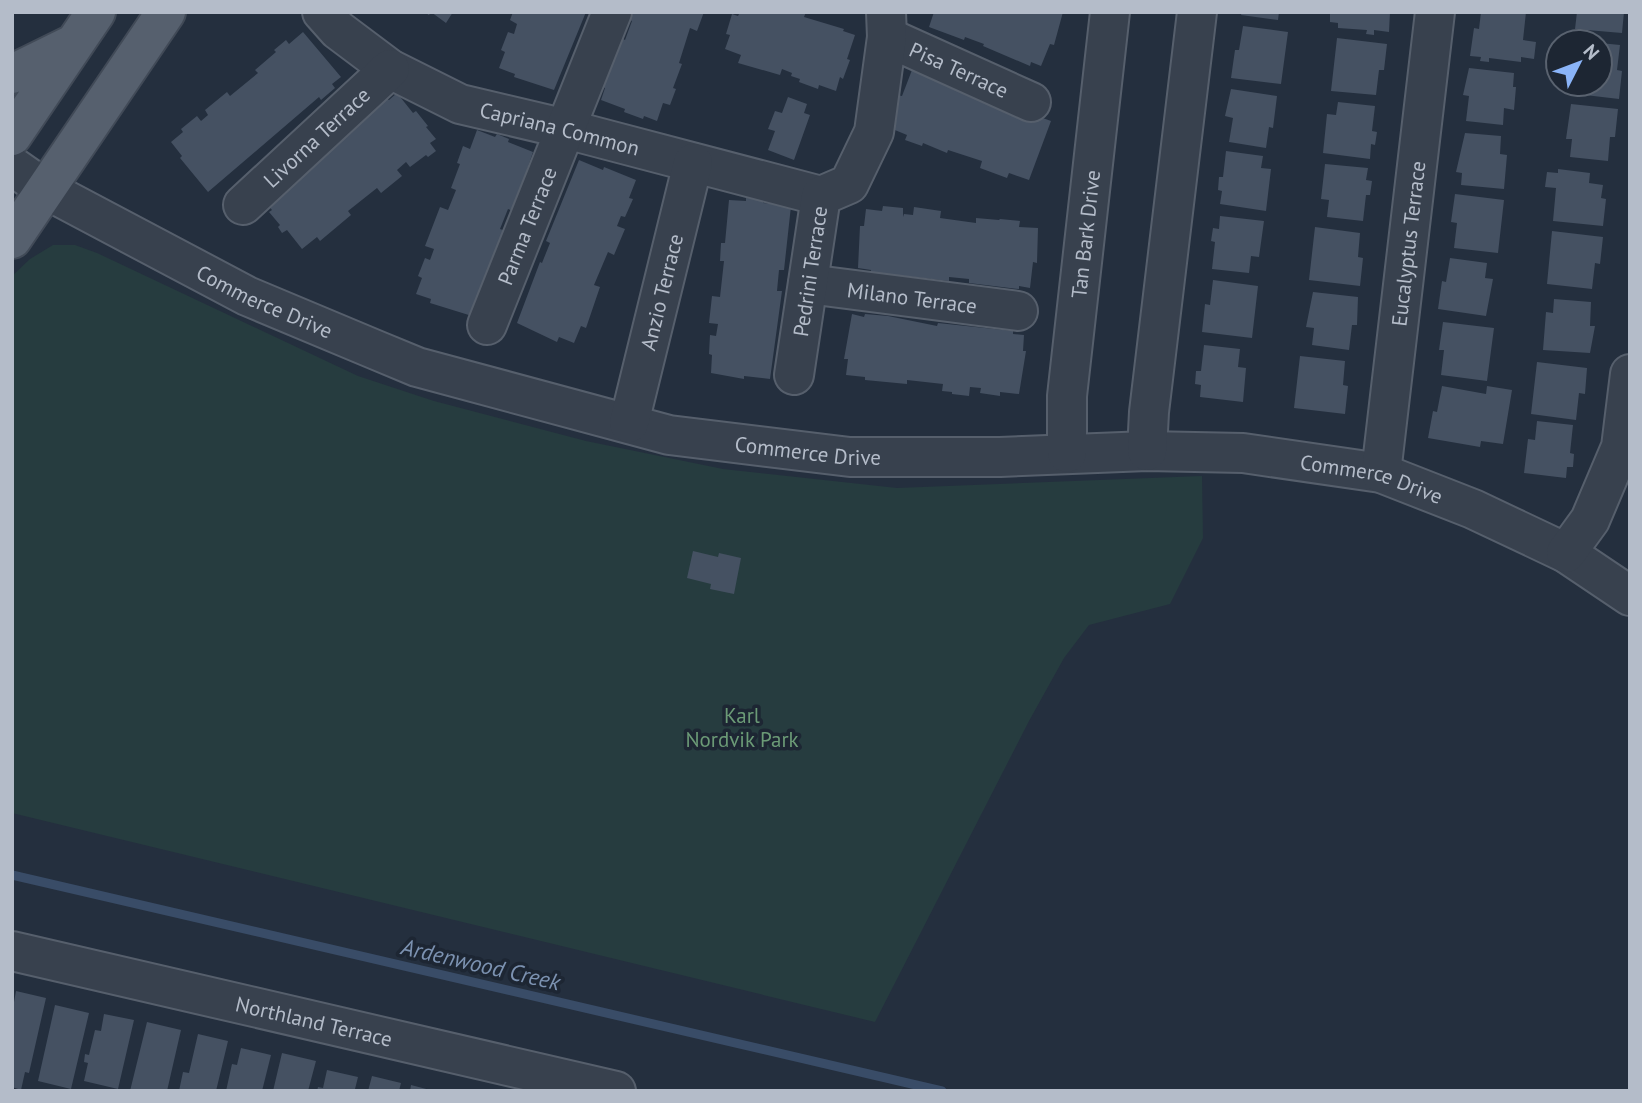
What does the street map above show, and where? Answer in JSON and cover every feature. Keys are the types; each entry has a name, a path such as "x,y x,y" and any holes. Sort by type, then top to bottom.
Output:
{"main road":[{"path":"12,239 166,12"},
{"path":"12,74 85,28"},
{"path":"12,136 85,28"}],"street":[{"name":"Capriana Common","path":"322,12 338,30 390,69 460,104 694,163 835,190"},
{"name":"Parma Terrace","path":"487,325 612,12"},
{"name":"Tan Bark Drive","path":"1067,453 1067,396 1110,12"},
{"path":"1147,451 1149,412 1197,12"},
{"name":"Eucalyptus Terrace","path":"1381,473 1434,12"},
{"path":"835,190 874,132 886,19"},
{"name":"Pisa Terrace","path":"886,19 1031,102"},
{"name":"Livorna Terrace","path":"243,205 390,69"},
{"name":"Anzio Terrace","path":"629,423 694,163"},
{"name":"Commerce Drive","path":"12,166 45,189 247,296 396,359 669,435 850,457 1000,457 1147,451 1243,453 1381,473 1473,509 1566,553 1630,596"},
{"name":"Pedrini Terrace","path":"794,375 808,284 835,190"},
{"name":"Milano Terrace","path":"808,284 1018,311"},
{"path":"1566,553 1590,520 1621,447 1630,374"},
{"name":"Northland Terrace","path":"12,951 510,1079 616,1091"}],"green space":[{"name":"Karl Nordvik Park","path":"53,245 75,245 97,253 358,376 434,401 586,441 723,469 897,488 1202,476 1203,538 1170,604 1089,625 1064,658 875,1022 12,813 12,276 30,259"}],"building":[{"path":"431,12 453,12 446,23"},
{"path":"513,12 586,12 554,90 514,77 515,74 499,68 505,52 501,50 508,32 514,34 517,24 510,20"},
{"path":"631,12 704,12 697,31 690,28 679,63 682,64 673,88 676,89 670,105 663,103 657,121 624,112 625,109 601,100 621,38 625,40 632,21 628,19"},
{"path":"740,12 806,12 804,17 855,35 847,59 850,60 843,79 840,77 836,91 819,85 818,89 799,82 800,79 782,69 780,75 738,63 741,55 725,49 730,35 726,34 732,14 738,16"},
{"path":"934,12 1063,12 1054,45 1050,44 1041,66 1031,62 1030,66 983,46 984,44 929,27"},
{"path":"1242,12 1279,12 1278,20 1241,15"},
{"path":"1330,12 1390,12 1389,32 1374,30 1374,35 1366,34 1367,30 1338,28 1338,23 1330,22"},
{"path":"1481,12 1526,12 1523,40 1536,42 1534,59 1521,57 1521,62 1489,58 1489,62 1480,61 1481,57 1470,56 1474,28 1479,29"},
{"path":"1577,12 1624,12 1622,33 1614,32 1614,28 1575,28"},
{"path":"1243,26 1288,32 1281,84 1231,78 1235,50 1239,50"},
{"path":"303,32 341,77 332,84 335,88 321,100 319,97 208,192 180,158 182,156 171,142 183,132 181,129 197,116 201,121 208,115 205,110 227,92 230,96 258,73 255,70 286,40 289,44"},
{"path":"1337,38 1387,44 1384,70 1379,70 1376,95 1331,91"},
{"path":"1614,44 1620,45 1617,70 1622,71 1619,99 1610,98 1614,98"},
{"path":"1469,68 1514,73 1514,110 1504,108 1503,125 1466,121 1469,96 1463,95"},
{"path":"912,70 1051,121 1029,180 1009,173 1007,178 980,168 982,161 905,140 907,135 890,128 897,95 902,96"},
{"path":"1231,89 1277,96 1273,128 1269,127 1266,148 1229,142 1233,118 1225,116"},
{"path":"397,93 428,126 426,127 436,139 430,143 436,151 410,167 406,162 397,170 402,176 381,193 377,188 348,211 351,215 320,241 317,237 302,249 287,230 282,233 266,203 331,151 328,147"},
{"path":"788,97 807,104 804,113 810,115 794,160 768,150 775,131 768,129 775,111 782,113"},
{"path":"1338,102 1375,106 1372,131 1377,132 1375,145 1371,144 1370,159 1323,153 1327,114 1336,115"},
{"path":"1571,104 1618,109 1615,137 1610,137 1608,161 1570,157 1572,139 1566,139"},
{"path":"477,130 495,137 497,134 509,139 508,142 533,152 513,211 508,209 500,229 506,231 472,316 430,303 431,299 416,294 422,278 418,276 425,258 430,260 434,249 425,246 440,207 448,210 456,190 451,188 463,146 470,149"},
{"path":"1465,133 1501,136 1500,154 1507,155 1504,189 1461,185 1462,173 1456,172"},
{"path":"1226,151 1263,156 1261,168 1271,169 1266,211 1220,204 1222,191 1218,190 1219,177 1223,177"},
{"path":"579,160 636,180 629,198 633,199 625,217 621,216 617,226 625,229 614,255 608,252 594,285 600,287 586,328 581,326 574,343 559,337 557,342 517,323 550,243 546,241"},
{"path":"1325,164 1368,168 1366,180 1372,181 1370,195 1366,195 1363,221 1327,217 1329,200 1321,199"},
{"path":"1558,169 1590,173 1589,183 1603,185 1601,198 1606,199 1603,226 1553,221 1556,188 1545,187 1547,172 1558,173"},
{"path":"1455,194 1504,200 1498,253 1454,248 1457,223 1451,222"},
{"path":"746,198 764,199 763,203 791,206 784,270 779,270 777,291 782,291 770,379 744,376 744,379 711,373 710,335 716,336 718,324 709,323 712,296 720,297 724,261 720,261 721,243 725,243 729,200 746,201"},
{"path":"883,206 903,208 903,217 904,214 913,215 914,207 941,211 940,218 976,223 976,218 1020,221 1019,227 1038,228 1037,263 1033,262 1030,288 969,283 969,279 949,277 949,281 871,272 858,268 860,226 864,226 866,209 882,211"},
{"path":"1220,216 1264,221 1259,257 1251,256 1249,273 1212,269 1215,242 1211,241 1213,228 1219,229"},
{"path":"1315,227 1360,233 1358,257 1363,258 1360,286 1309,280"},
{"path":"1552,231 1603,237 1600,264 1595,263 1592,289 1547,284"},
{"path":"1450,258 1487,263 1485,278 1493,279 1486,316 1438,309 1442,281 1446,282"},
{"path":"1213,280 1258,286 1252,338 1202,332 1205,304 1210,305"},
{"path":"1313,292 1358,297 1357,325 1352,325 1349,350 1312,345 1314,328 1306,327"},
{"path":"1554,299 1591,302 1590,326 1595,326 1590,353 1543,350 1546,312 1553,313"},
{"path":"852,314 864,317 865,314 888,316 937,326 938,323 1013,331 1013,334 1024,335 1023,351 1026,351 1019,394 1000,392 1000,396 980,393 981,388 970,387 969,396 942,391 943,384 907,380 907,384 865,380 865,377 846,375 848,359 844,359"},
{"path":"1443,322 1494,328 1487,381 1441,375 1444,350 1439,350"},
{"path":"1204,345 1240,349 1238,367 1246,368 1243,402 1200,397 1201,385 1195,384 1196,371 1201,371"},
{"path":"1300,356 1345,361 1343,385 1348,386 1345,414 1294,408"},
{"path":"1537,362 1587,368 1585,394 1579,393 1576,420 1531,414"},
{"path":"1442,386 1486,394 1487,386 1512,390 1503,444 1481,441 1480,447 1428,438 1433,411 1437,412"},
{"path":"1537,421 1573,425 1570,453 1574,454 1573,467 1567,467 1566,478 1524,473 1528,439 1535,440"},
{"path":"693,551 718,557 719,553 741,558 734,594 710,589 711,584 687,578"},
{"path":"16,991 46,998 29,1073 25,1072 21,1090 12,1087 12,1013"},
{"path":"55,1005 89,1013 71,1089 38,1081"},
{"path":"104,1014 134,1020 118,1089 84,1081 88,1063 84,1062 85,1054 89,1055 95,1030 101,1031"},
{"path":"147,1022 181,1030 167,1091 130,1091"},
{"path":"198,1034 228,1041 216,1091 179,1091 183,1072 189,1073"},
{"path":"241,1048 271,1055 262,1091 226,1091 232,1064 237,1065"},
{"path":"282,1053 316,1061 308,1091 273,1091"},
{"path":"327,1070 358,1077 355,1089 317,1091 318,1087 323,1088"},
{"path":"372,1076 401,1083 399,1091 368,1091"},
{"path":"411,1085 430,1090 410,1091"}],"waterway":[{"name":"Ardenwood Creek","path":"12,875 942,1091"}]}
